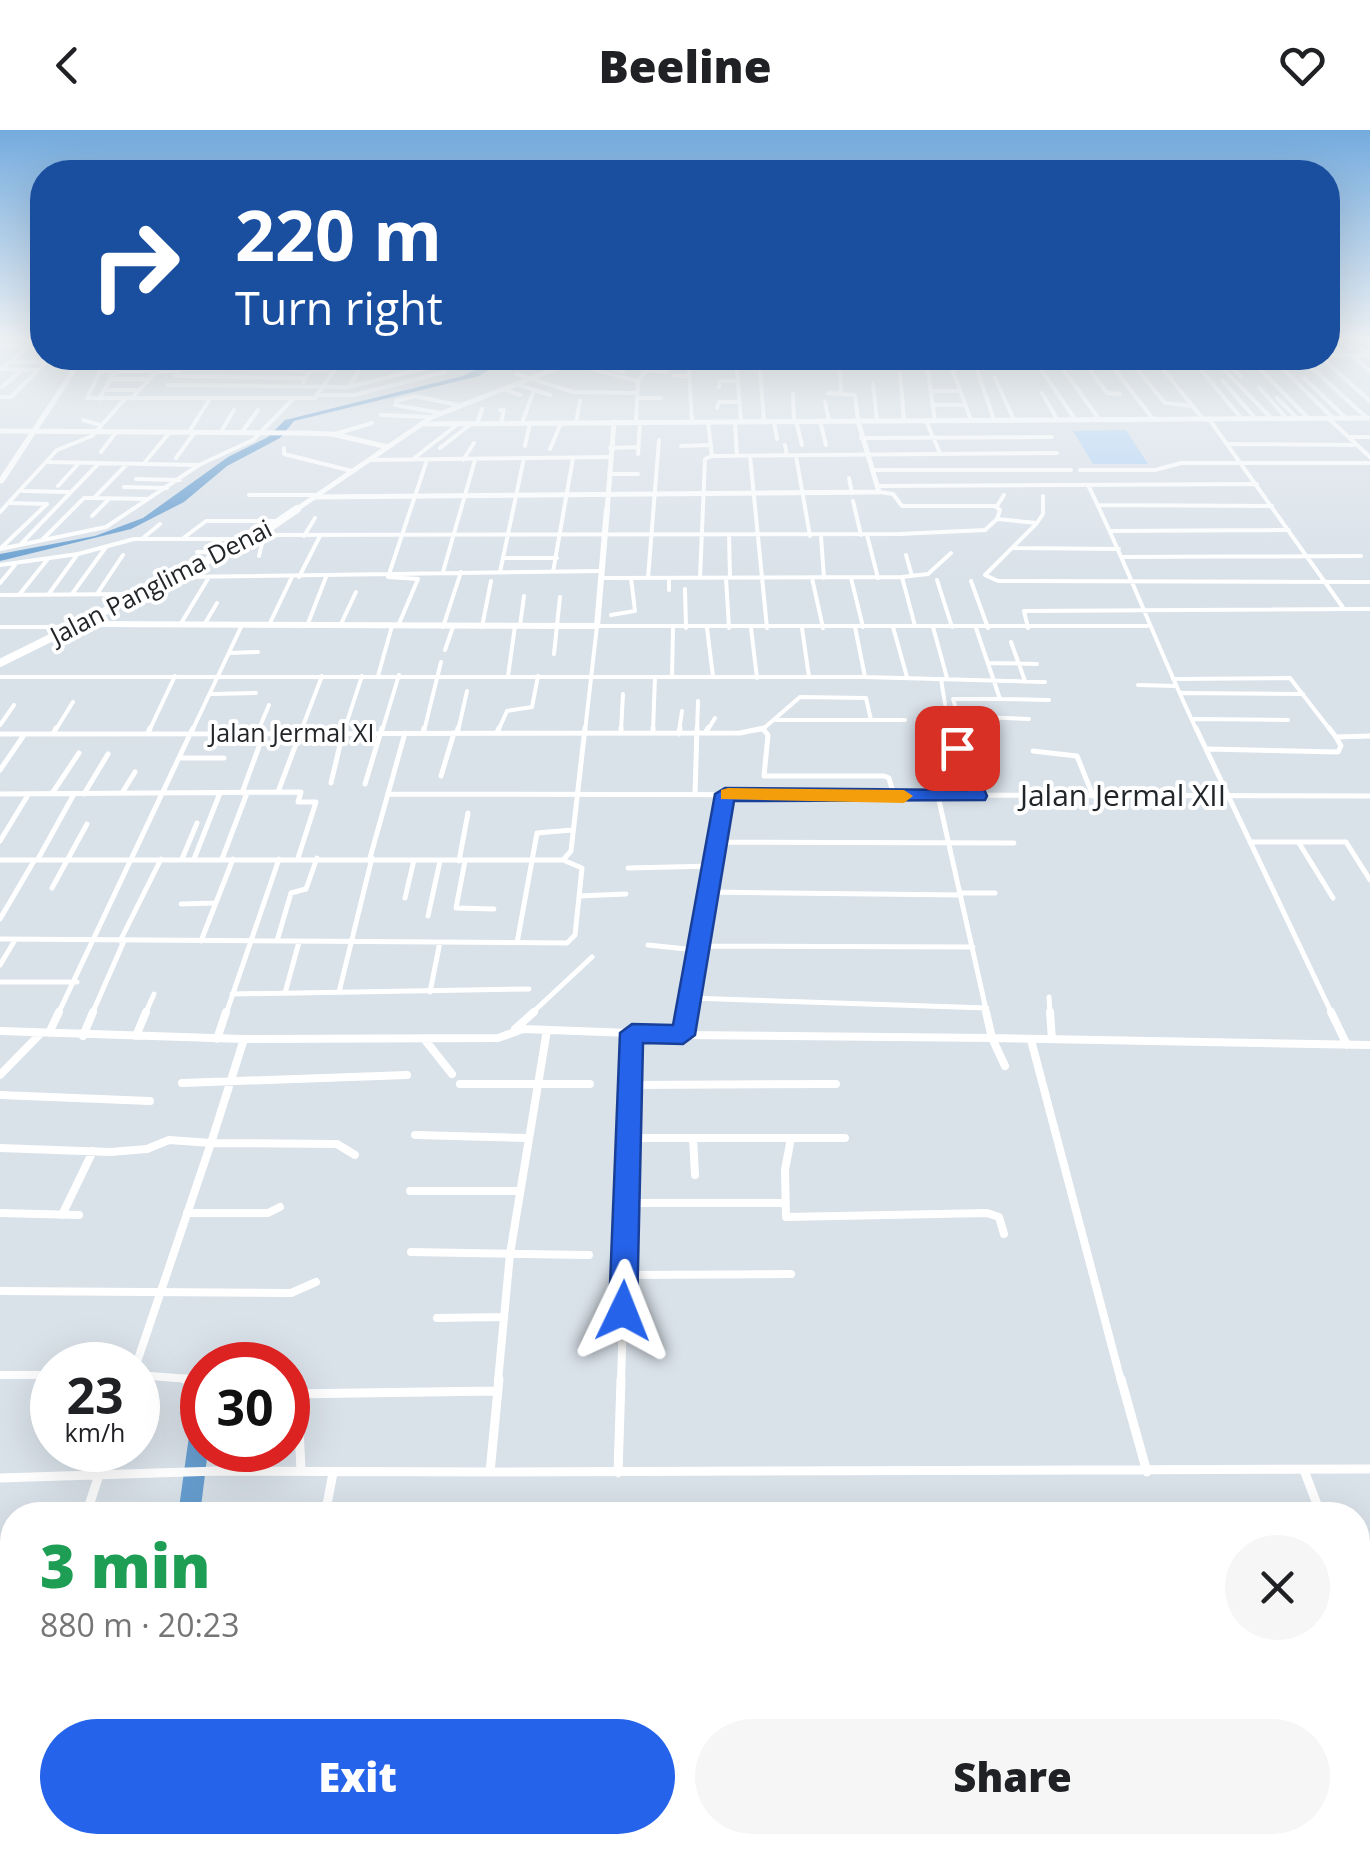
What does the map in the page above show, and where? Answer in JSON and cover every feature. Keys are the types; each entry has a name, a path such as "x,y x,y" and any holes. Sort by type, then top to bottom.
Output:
{"highway":[{"path":"0,482 36,420"},
{"path":"0,469 26,436"}],"main road":[{"name":"Jalan Panglima Denai","path":"0,663 255,537 427,420"},
{"path":"0,430 335,434 388,446"}],"street":[{"path":"83,420 99,429"},
{"path":"0,516 65,444 99,429 107,420"},
{"path":"176,458 198,420"},
{"path":"221,432 228,420"},
{"path":"243,432 251,420"},
{"path":"0,549 98,530 182,480 199,465 265,432 275,420"},
{"path":"440,448 476,420"},
{"path":"421,424 955,420"},
{"path":"1208,420 1258,484 1345,610"},
{"path":"1330,420 1370,460"},
{"path":"795,421 802,446"},
{"path":"820,421 826,445"},
{"path":"858,421 878,489"},
{"path":"926,421 940,453"},
{"path":"564,860 570,854 597,626 614,422"},
{"path":"610,448 638,451 638,422"},
{"path":"708,422 712,456"},
{"path":"737,456 738,422"},
{"path":"774,422 777,439"},
{"path":"525,446 530,423"},
{"path":"550,449 561,423"},
{"path":"335,434 372,424"},
{"path":"412,460 458,424"},
{"path":"101,452 113,431"},
{"path":"144,463 170,432"},
{"path":"861,438 1052,437"},
{"path":"1348,438 1370,438"},
{"path":"648,578 658,494 659,440"},
{"path":"463,460 474,442"},
{"path":"160,443 173,443"},
{"path":"1227,444 1354,445"},
{"path":"785,445 787,456"},
{"path":"681,446 710,446"},
{"path":"284,448 284,454 352,471"},
{"path":"1361,450 1370,450"},
{"path":"700,578 706,493 704,458 1057,454"},
{"path":"750,456 759,578 767,628"},
{"path":"796,456 810,536"},
{"path":"369,460 610,457"},
{"path":"500,572 524,458"},
{"path":"554,572 573,458"},
{"path":"389,574 428,460"},
{"path":"444,572 476,460"},
{"path":"1080,470 1370,460"},
{"path":"46,462 199,465"},
{"path":"0,549 46,504 79,462"},
{"path":"20,545 100,462"},
{"path":"94,498 128,463"},
{"path":"872,470 1071,470"},
{"path":"609,474 638,474"},
{"path":"849,478 852,492"},
{"path":"136,479 182,480"},
{"path":"250,495 802,493 1088,484 1258,484"},
{"path":"1088,484 1136,583 1147,626 1347,1045"},
{"path":"124,487 168,488"},
{"path":"878,489 894,495 900,506 997,506"},
{"path":"22,491 72,492"},
{"path":"0,565 78,554 142,539 821,536 985,530 997,518 997,506 1004,495"},
{"path":"1043,496 1044,510 1037,523 985,577 1014,582 1370,582"},
{"path":"40,542 84,498 148,499"},
{"path":"92,516 110,498"},
{"path":"853,501 878,578"},
{"path":"10,502 46,504"},
{"path":"1098,505 1272,506"},
{"path":"304,536 315,518"},
{"path":"997,518 1037,523"},
{"path":"182,539 204,522 279,521"},
{"path":"142,539 160,524"},
{"path":"1110,531 1290,530"},
{"path":"728,535 728,628"},
{"path":"269,626 320,536"},
{"path":"821,536 824,578"},
{"path":"255,537 263,539 259,556"},
{"path":"71,595 106,547"},
{"path":"1012,548 1119,549"},
{"path":"197,552 227,552"},
{"path":"48,595 78,554"},
{"path":"179,577 554,572 631,578 878,578 928,574 951,554"},
{"path":"906,555 912,576"},
{"path":"96,594 123,556"},
{"path":"1123,556 1361,556"},
{"path":"504,558 558,558"},
{"path":"19,595 48,559"},
{"path":"0,583 16,563"},
{"path":"443,626 461,572"},
{"path":"378,676 394,626 418,580 389,574"},
{"path":"180,625 210,577"},
{"path":"306,626 326,577"},
{"path":"902,577 915,626"},
{"path":"631,578 636,590 634,626"},
{"path":"668,578 669,590"},
{"path":"812,578 823,628"},
{"path":"851,578 865,677"},
{"path":"937,580 952,628"},
{"path":"482,626 491,581"},
{"path":"972,581 988,628"},
{"path":"685,589 686,628"},
{"path":"340,626 356,592"},
{"path":"0,594 142,594"},
{"path":"508,676 524,596"},
{"path":"554,654 560,597"},
{"path":"204,625 217,604"},
{"path":"1028,628 1022,614 1026,610 1370,610"},
{"path":"610,615 635,611"},
{"path":"0,1075 46,1033 76,982 242,625"},
{"path":"0,627 1147,626"},
{"path":"446,650 453,627"},
{"path":"672,678 673,627"},
{"path":"933,627 944,678 945,704"},
{"path":"707,628 713,677"},
{"path":"752,628 757,678"},
{"path":"802,628 810,677"},
{"path":"893,628 907,677"},
{"path":"976,628 1000,699"},
{"path":"1012,642 1025,681"},
{"path":"229,654 258,652"},
{"path":"422,746 441,662"},
{"path":"988,663 1037,664"},
{"path":"148,733 176,676"},
{"path":"278,792 322,676"},
{"path":"331,783 342,733 362,676"},
{"path":"365,784 399,676"},
{"path":"497,733 509,710 532,708 538,676"},
{"path":"0,677 907,677 1045,682"},
{"path":"653,733 655,677"},
{"path":"1138,685 1287,678 1336,737 1340,752 1208,748"},
{"path":"442,776 467,690"},
{"path":"212,694 256,693"},
{"path":"621,733 623,694"},
{"path":"1181,694 1303,694"},
{"path":"871,720 866,698 800,698 763,730 768,735 764,776 896,777 895,773"},
{"path":"1030,719 962,718 953,699 1049,700"},
{"path":"696,794 694,733 698,701"},
{"path":"53,734 73,702"},
{"path":"0,725 14,705"},
{"path":"222,859 245,793 268,705"},
{"path":"679,734 682,710"},
{"path":"705,734 716,718"},
{"path":"772,720 904,720"},
{"path":"1194,720 1288,720"},
{"name":"Jalan Jermal XI","path":"0,734 705,734 763,730"},
{"path":"338,992 405,733"},
{"path":"0,770 25,734"},
{"path":"1336,737 1370,736"},
{"path":"921,750 960,750 978,796"},
{"path":"1033,751 1076,756 1093,796"},
{"path":"52,793 78,753"},
{"path":"84,794 108,754"},
{"path":"182,758 224,758"},
{"path":"122,794 135,772"},
{"path":"887,777 894,796"},
{"path":"0,794 301,792 298,802 316,802 298,858"},
{"path":"194,859 220,793"},
{"path":"0,841 28,794"},
{"path":"0,920 74,794"},
{"path":"388,794 576,794"},
{"name":"Jalan Jermal XII","path":"576,794 1370,796"},
{"path":"683,1035 725,794"},
{"path":"938,796 992,1038 1005,1066"},
{"path":"468,813 456,908 494,909"},
{"path":"182,859 197,823"},
{"path":"52,888 87,824"},
{"path":"516,943 538,831 572,830"},
{"path":"718,842 1014,843"},
{"path":"1250,842 1346,842 1370,880"},
{"path":"1298,842 1333,898"},
{"path":"217,1039 278,858"},
{"path":"276,942 292,893 306,890 316,858"},
{"path":"83,1036 161,859"},
{"path":"201,942 234,859"},
{"path":"0,860 564,860 582,868 572,941 0,939"},
{"path":"405,898 414,860"},
{"path":"428,916 440,860"},
{"path":"628,868 714,866"},
{"path":"708,892 995,893"},
{"path":"579,896 626,894"},
{"path":"182,904 216,903"},
{"path":"0,965 15,940"},
{"path":"285,992 298,942"},
{"path":"430,992 440,942"},
{"path":"648,945 973,947"},
{"path":"511,1033 544,998 586,968 592,957"},
{"path":"0,982 76,982"},
{"path":"232,994 528,989"},
{"path":"136,1036 154,994"},
{"path":"1050,997 1052,1039"},
{"path":"689,998 987,1008"},
{"path":"0,1031 244,1040 498,1038 547,1030 1370,1046"},
{"path":"490,1472 510,1254 547,1030"},
{"path":"618,1473 632,1033"},
{"path":"424,1039 452,1074"},
{"path":"144,1342 244,1040"},
{"path":"1031,1040 1064,1178 1147,1472"},
{"path":"182,1083 408,1075"},
{"path":"460,1084 590,1084"},
{"path":"629,1085 836,1084"},
{"path":"0,1095 150,1101"},
{"path":"415,1136 528,1138"},
{"path":"629,1138 845,1138"},
{"path":"693,1138 694,1175"},
{"path":"791,1138 786,1216 993,1214 1000,1217 1004,1234"},
{"path":"0,1148 147,1149 169,1140 345,1144 355,1155"},
{"path":"62,1215 93,1151"},
{"path":"410,1191 520,1191"},
{"path":"628,1203 784,1203"},
{"path":"188,1213 268,1213 280,1206"},
{"path":"0,1213 79,1215"},
{"path":"411,1252 589,1256"},
{"path":"624,1275 791,1274"},
{"path":"0,1291 291,1293 316,1282"},
{"path":"438,1318 503,1317"},
{"path":"0,1376 30,1375"},
{"path":"310,1394 496,1390"},
{"path":"301,1472 1370,1469"},
{"path":"1304,1470 1315,1502"},
{"path":"90,1502 100,1472"},
{"path":"0,1478 199,1472"},
{"path":"327,1502 333,1473"}],"shaded area":[{"path":"285,420 296,420 280,438 227,466 184,502 131,529 0,561 0,554 95,536 143,518 228,457 268,437"},
{"path":"1126,430 1148,464 1093,464 1073,431"}],"waterway":[{"path":"191,1502 194,1472"}],"slow traffic":[{"path":"728,795 904,796"}],"route":[{"path":"623,1311 632,1033 683,1035 725,794 978,796 957,748"}]}
